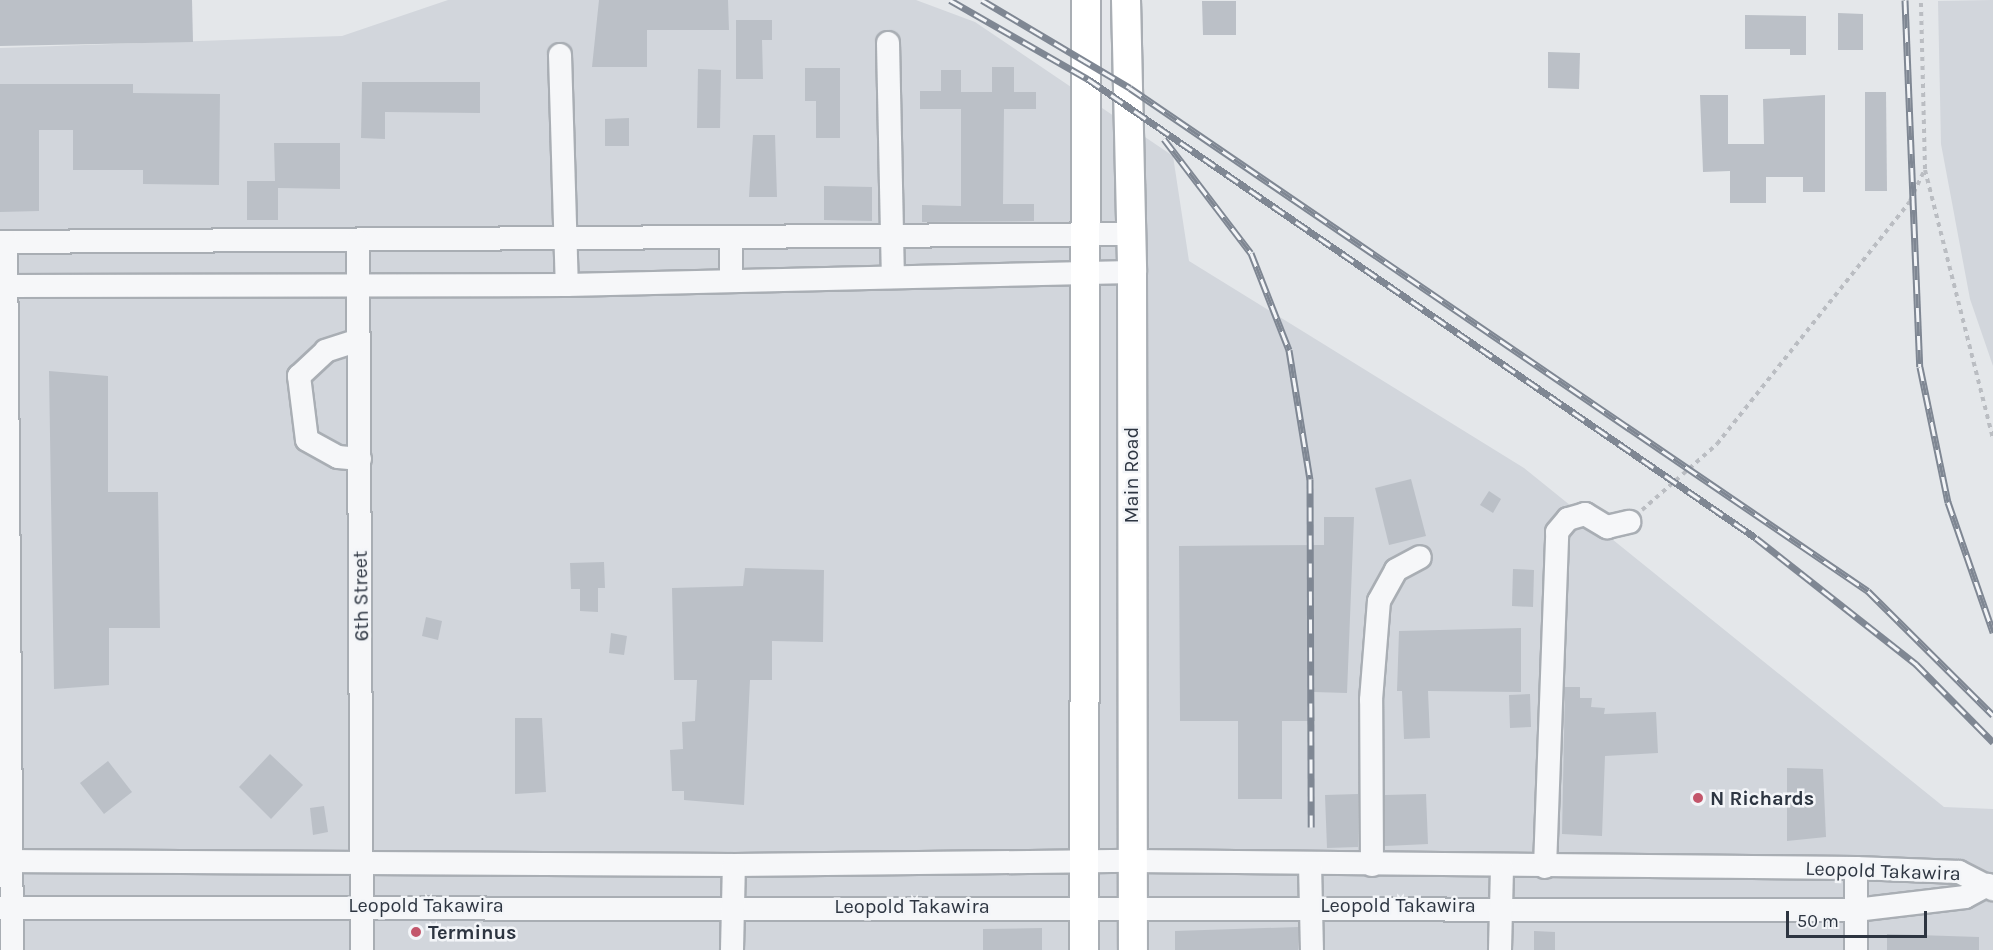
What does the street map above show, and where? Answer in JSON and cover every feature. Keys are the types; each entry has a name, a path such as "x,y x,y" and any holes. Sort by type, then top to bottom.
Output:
{"main road":[{"path":"1084,950 1089,232 1086,0"},
{"name":"Main Road","path":"1126,0 1132,234 1133,950"},
{"path":"1088,537 1131,541"}],"street":[{"path":"888,43 894,277"},
{"path":"560,55 567,285"},
{"path":"12,950 6,908 3,242 358,242 893,237 1089,232 1132,234"},
{"path":"731,238 732,281"},
{"name":"6th Street","path":"358,242 364,865 362,950"},
{"path":"3,286 567,285 1132,272"},
{"path":"359,340 326,351 299,376 308,440 338,457 360,459"},
{"path":"1545,867 1557,532 1568,519 1584,514 1607,527 1629,522"},
{"path":"1372,866 1371,700 1379,601 1396,570 1420,557"},
{"name":"Leopold Takawira","path":"6,861 734,866 1133,861 1502,868 1856,868 1959,872 1991,887"},
{"path":"1310,864 1312,950"},
{"path":"732,950 734,866"},
{"path":"1500,950 1502,868"},
{"path":"1856,868 1856,950"},
{"name":"Leopold Takawira","path":"6,908 362,905 1084,907 1500,905 1856,910 1965,897 1991,887"}],"path":[{"path":"1921,0 1925,169 1993,438"},
{"path":"1629,522 1717,444 1910,201 1925,169"}],"shaded area":[{"path":"448,0 916,0 975,22 1173,156 1189,261 1524,468 1944,807 1993,809 1993,950 0,950 0,48 342,36"},
{"path":"1993,0 1993,366 1970,299 1941,144 1938,1"}],"building":[{"path":"0,0 192,0 193,42 0,46"},
{"path":"599,0 728,0 729,30 647,30 647,67 592,67"},
{"path":"1202,1 1236,1 1236,35 1203,35"},
{"path":"1838,13 1863,14 1863,50 1838,50"},
{"path":"1745,15 1806,16 1806,55 1790,55 1790,49 1745,49"},
{"path":"736,20 772,20 772,40 762,40 763,79 736,79"},
{"path":"1548,52 1580,53 1579,89 1548,88"},
{"path":"992,67 1014,67 1014,92 1036,92 1036,109 1004,109 1003,204 1034,204 1034,221 922,222 922,205 961,206 961,109 920,109 920,91 941,91 941,70 961,70 961,92 992,92"},
{"path":"805,68 840,68 840,138 816,138 816,101 805,101"},
{"path":"698,69 721,70 720,128 697,128"},
{"path":"362,82 480,82 480,113 385,112 385,139 361,138"},
{"path":"0,84 133,84 133,93 220,94 219,185 143,184 143,170 73,170 73,130 39,130 39,211 0,212"},
{"path":"1865,92 1886,92 1887,191 1865,191"},
{"path":"1700,95 1728,95 1728,144 1764,144 1763,99 1825,95 1825,192 1803,192 1803,177 1766,177 1766,203 1730,203 1730,171 1703,172"},
{"path":"629,118 629,146 605,146 605,119"},
{"path":"753,135 775,135 777,197 749,197"},
{"path":"274,143 340,143 340,189 278,188 278,220 247,220 247,181 275,181"},
{"path":"824,186 872,187 872,221 824,220"},
{"path":"49,371 108,376 108,492 158,492 160,628 109,628 109,685 54,689"},
{"path":"1411,479 1426,536 1389,545 1375,488"},
{"path":"1489,491 1501,499 1493,513 1480,505"},
{"path":"1324,517 1354,517 1347,693 1314,692 1315,721 1282,721 1282,799 1238,799 1238,721 1180,721 1179,546 1324,545"},
{"path":"604,562 605,588 598,588 598,612 580,611 580,589 571,589 570,563"},
{"path":"745,568 824,570 823,642 772,641 772,680 750,680 744,805 684,800 684,791 672,791 670,750 683,749 682,722 695,721 697,680 674,680 672,588 743,586"},
{"path":"1513,569 1534,570 1533,607 1512,606"},
{"path":"426,617 442,621 438,640 422,636"},
{"path":"1521,628 1521,692 1428,691 1430,738 1404,739 1402,691 1397,691 1399,631"},
{"path":"611,633 627,636 624,655 609,653"},
{"path":"1565,687 1580,687 1580,698 1592,698 1591,707 1605,708 1604,714 1656,712 1658,753 1605,756 1602,836 1562,834"},
{"path":"1530,694 1531,727 1510,728 1509,695"},
{"path":"515,718 542,718 546,792 515,794"},
{"path":"270,754 303,785 271,819 239,787"},
{"path":"108,761 132,792 104,814 80,783"},
{"path":"1787,768 1823,769 1826,837 1787,841"},
{"path":"1358,794 1358,847 1327,848 1325,795"},
{"path":"1426,794 1428,844 1385,846 1385,795"},
{"path":"324,806 328,832 313,835 310,808"},
{"path":"1298,927 1298,950 1175,950 1175,931"},
{"path":"1042,928 1042,950 983,950 983,929"},
{"path":"1534,931 1555,932 1555,950 1534,950"},
{"path":"1887,934 1979,937 1979,950 1887,950"}],"railway":[{"path":"950,0 1088,79 1756,538 1916,664 1993,742"},
{"path":"982,0 1130,88 1868,591 1993,715"},
{"path":"1905,0 1920,367 1948,502 1993,632"},
{"path":"1164,139 1251,253 1289,350 1310,479 1311,827"}],"place":[{"name":"N Richards","path":"1698,798"},
{"name":"Terminus","path":"416,932"}]}
